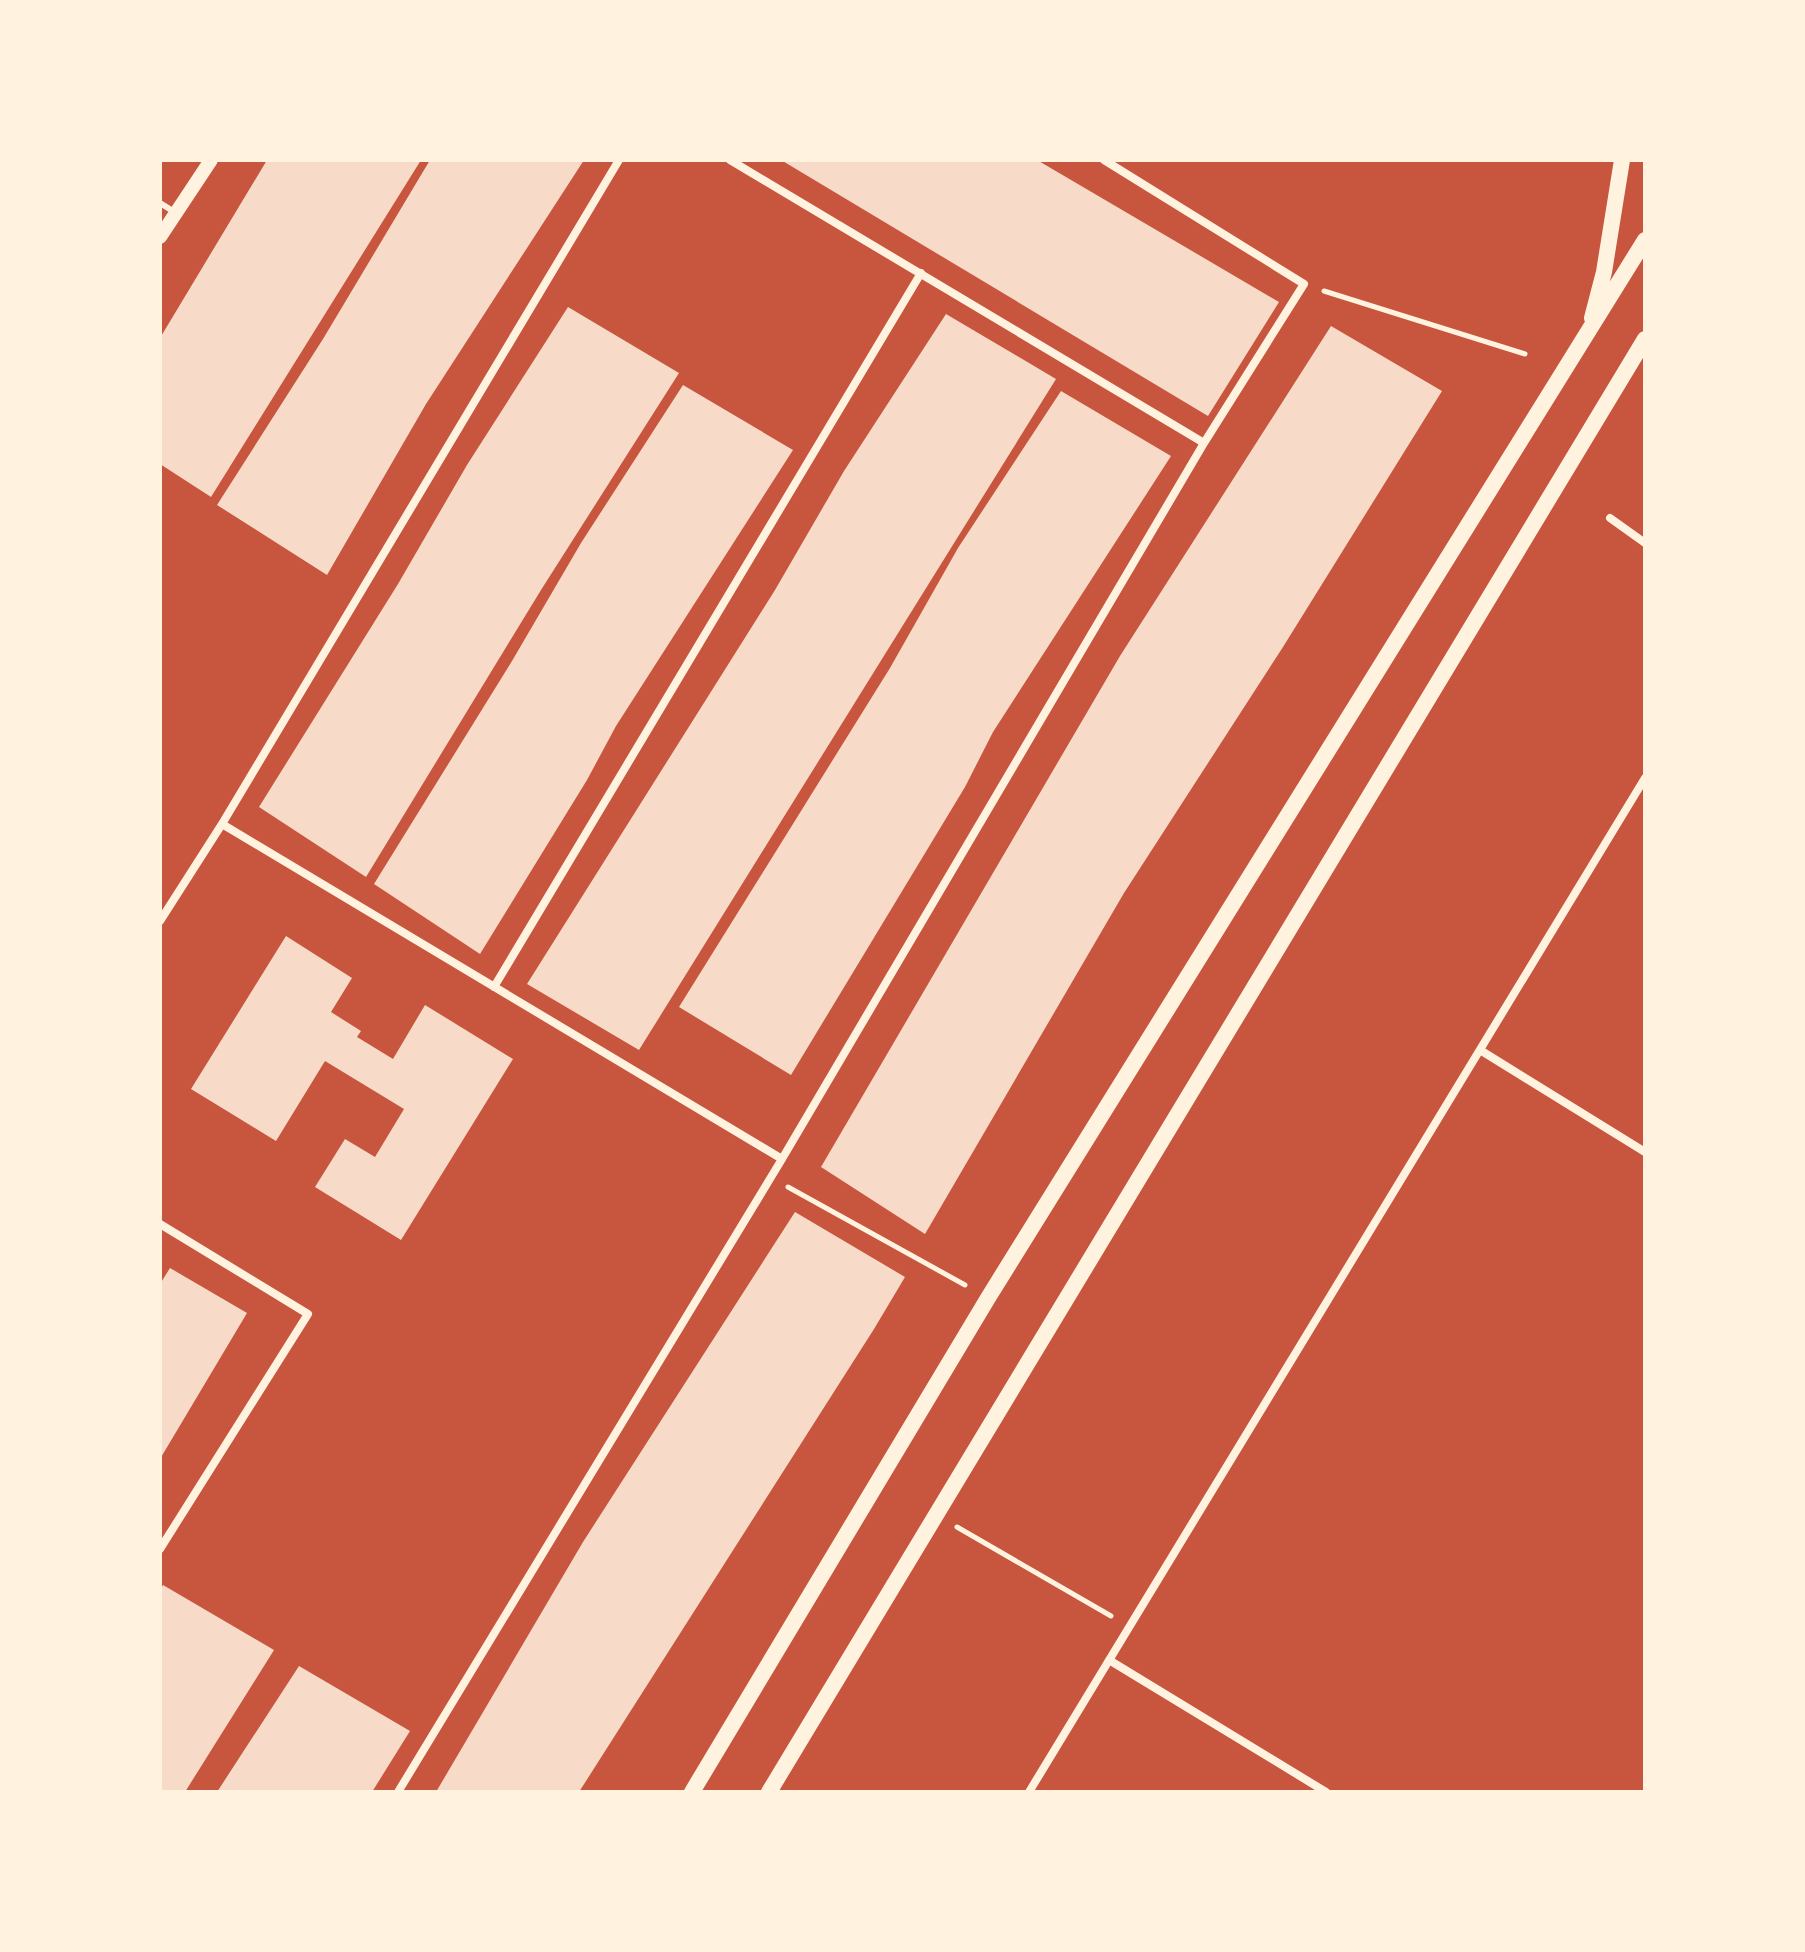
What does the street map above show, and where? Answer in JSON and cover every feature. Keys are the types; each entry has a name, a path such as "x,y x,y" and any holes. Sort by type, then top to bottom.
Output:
{"main road":[{"path":"1588,335 1604,272 1622,160"},
{"path":"692,1792 988,1298 1645,240"},
{"path":"769,1792 1645,339"}],"street":[{"path":"160,237 211,160"},
{"path":"160,921 222,824 619,160"},
{"path":"730,160 1204,443"},
{"path":"398,1792 782,1159 1204,443 1304,284 1104,160"},
{"path":"494,987 921,273"},
{"path":"1610,518 1645,543"},
{"path":"1029,1792 1645,778"},
{"path":"222,824 782,1159"},
{"path":"1480,1050 1645,1152"},
{"path":"160,1224 308,1314 160,1549"},
{"path":"1109,1660 1326,1792"}],"lane":[{"path":"160,203 176,213"}],"path":[{"path":"1304,284 1373,309 1525,354"},
{"path":"770,1177 988,1298"},
{"path":"936,1515 1130,1626"}],"building":[{"path":"267,160 421,160 211,497 160,464 160,338"},
{"path":"430,160 584,160 426,404 327,575 217,505 323,339"},
{"path":"781,160 1037,160 1279,302 1208,416"},
{"path":"568,307 679,373 541,590 366,877 259,807 398,584 467,465"},
{"path":"946,314 1056,379 639,1050 527,984 775,590 844,471"},
{"path":"1331,326 1442,391 1283,647 1124,893 925,1234 821,1167 1120,656"},
{"path":"683,385 793,450 616,726 587,780 480,954 374,884 581,543"},
{"path":"1061,391 1171,456 993,732 965,787 791,1075 679,1007 890,668 958,548"},
{"path":"286,936 352,978 331,1012 361,1031 357,1037 393,1059 425,1005 513,1059 401,1240 315,1187 345,1139 375,1157 404,1109 325,1061 276,1141 191,1089"},
{"path":"795,1212 905,1277 874,1329 579,1792 436,1792 583,1542"},
{"path":"170,1268 247,1313 160,1459 160,1284"},
{"path":"163,1585 274,1650 185,1792 160,1792 160,1590"},
{"path":"299,1666 410,1731 372,1792 217,1792"}]}
